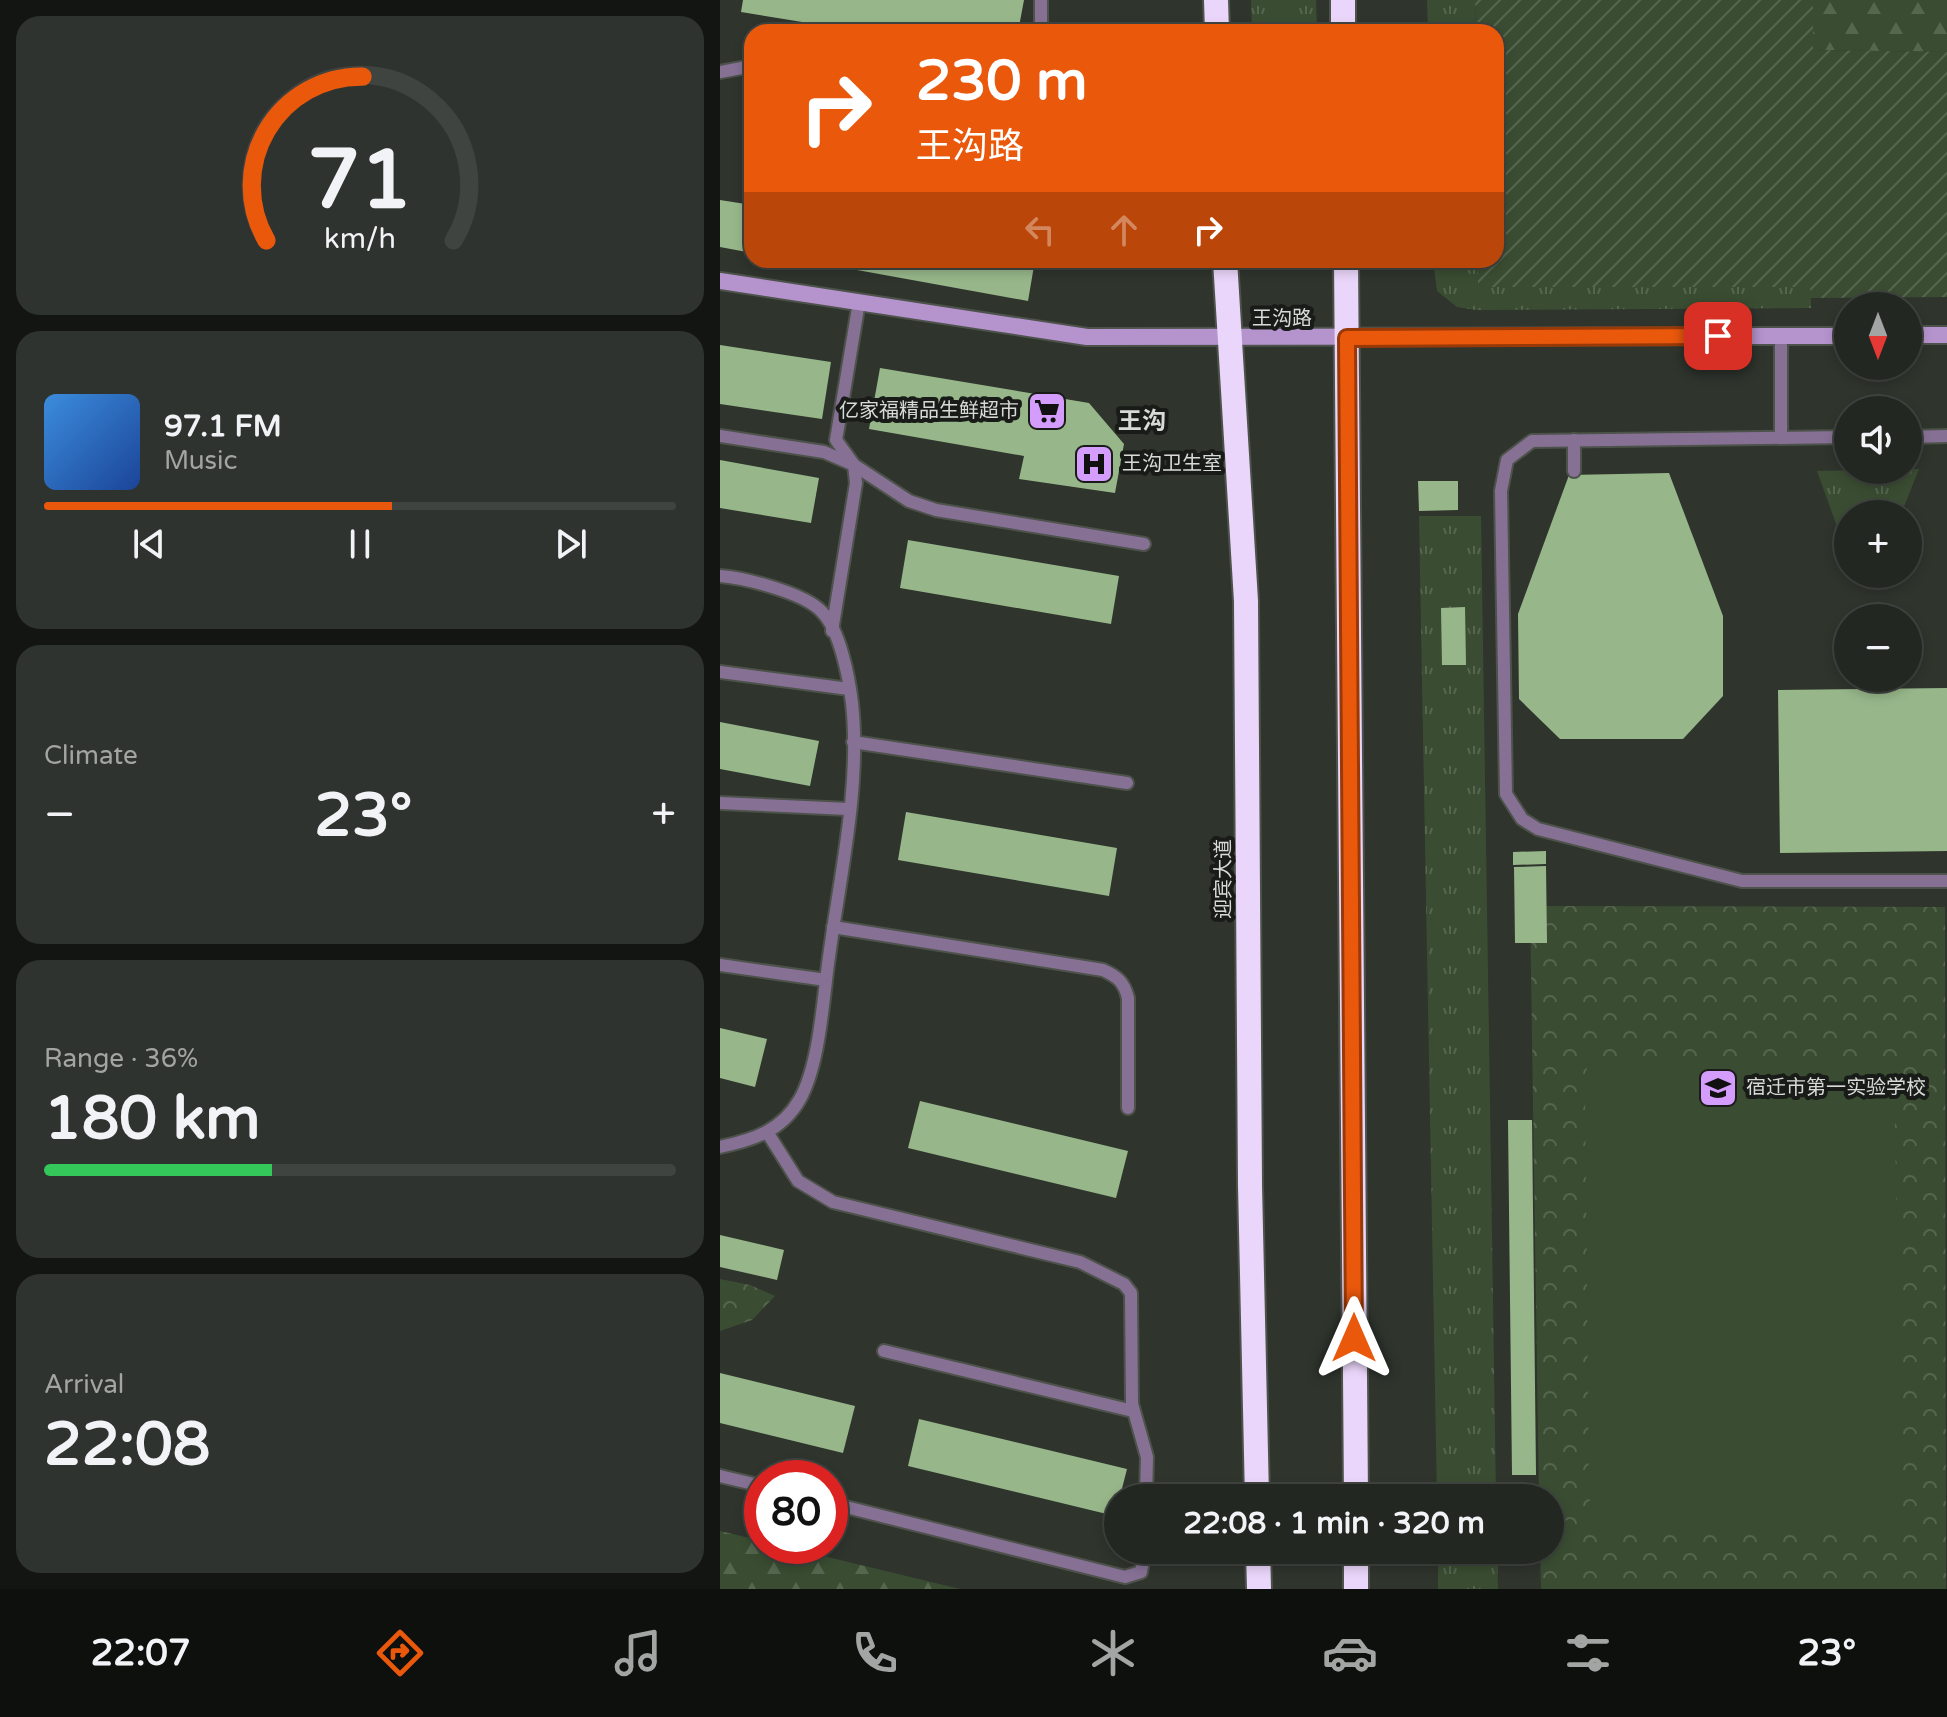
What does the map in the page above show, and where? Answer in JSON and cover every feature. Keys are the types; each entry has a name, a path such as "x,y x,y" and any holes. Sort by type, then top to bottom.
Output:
{"highway":[{"path":"1216,0 1217,24"},
{"path":"1343,0 1343,24"},
{"name":"迎宾大道","path":"1226,268 1246,601 1250,1170 1257,1484"},
{"path":"1346,268 1356,1484"},
{"path":"1258,1564 1259,1589"},
{"path":"1356,1564 1356,1589"}],"street":[{"name":"王沟路","path":"720,281 1087,337 1834,336"},
{"path":"1922,335 1947,335"}],"lane":[{"path":"1041,0 1041,24"},
{"path":"720,72 744,68"},
{"path":"832,631 856,483 854,465 836,440 859,302"},
{"path":"1781,336 1781,438"},
{"path":"720,436 824,452 854,465 909,501 936,510 1144,544"},
{"path":"1922,437 1947,436"},
{"path":"1834,437 1532,441 1520,447 1507,460 1501,491 1505,783 1512,806 1522,819 1538,829 1742,881 1947,881"},
{"path":"1574,440 1574,471"},
{"path":"720,576 791,594 822,612 842,651 853,742 848,809 826,980 801,1097 788,1116 760,1138 720,1147"},
{"path":"720,672 849,689"},
{"path":"853,742 1127,783"},
{"path":"720,803 848,809"},
{"path":"833,927 1103,970 1115,976 1124,985 1128,998 1128,1108"},
{"path":"720,965 826,980"},
{"path":"767,1132 798,1181 833,1202 1080,1262 1124,1284 1131,1293 1133,1411 1147,1457 1146,1484"},
{"path":"884,1351 1133,1411"},
{"path":"720,1476 744,1482"},
{"path":"848,1508 1125,1577 1141,1572 1142,1564"}],"green space":[{"path":"1251,0 1316,0 1317,24 1252,24"},
{"path":"1427,0 1475,0 1476,24 1428,24"},
{"path":"1475,0 1813,0 1813,50 1947,52 1947,297 1922,297 1922,292 1834,292 1834,298 1811,298 1810,287 1478,287 1478,268 1504,268 1504,24 1476,24"},
{"path":"1813,0 1947,0 1947,52 1813,50"},
{"path":"1434,268 1478,268 1479,287 1811,287 1811,308 1476,310 1457,307 1437,291"},
{"path":"1817,471 1834,471 1834,484 1913,484 1907,500 1834,500 1834,518"},
{"path":"1419,516 1481,516 1496,1484 1437,1484"},
{"path":"1530,906 1945,907 1946,1589 1541,1589 1540,1564 1564,1564 1564,1484 1539,1484"},
{"path":"1589,1061 1885,1061 1894,1080 1902,1504 1896,1528 1596,1526 1589,1497 1585,1075"},
{"path":"720,1279 750,1285 775,1296 752,1320 720,1331"},
{"path":"720,1531 744,1537 744,1564 848,1562 960,1589 720,1589"},
{"path":"1438,1564 1497,1564 1498,1589 1438,1589"}],"building":[{"path":"743,0 1024,0 1020,24 815,24 741,12"},
{"path":"720,200 744,204 744,252 720,247"},
{"path":"846,268 1034,268 1028,301"},
{"path":"720,345 831,362 822,419 720,404"},
{"path":"880,368 1089,403 1124,444 1115,493 1019,479 1024,456 869,429"},
{"path":"720,460 819,478 811,523 720,508"},
{"path":"1669,473 1723,616 1723,696 1683,739 1560,739 1519,699 1518,614 1569,475"},
{"path":"1418,481 1458,481 1458,510 1419,511"},
{"path":"908,540 1119,576 1111,624 900,588"},
{"path":"1465,607 1466,665 1442,665 1441,608"},
{"path":"1922,688 1947,688 1947,851 1780,853 1778,690 1922,692"},
{"path":"720,722 819,741 810,786 720,769"},
{"path":"906,812 1117,848 1109,896 898,860"},
{"path":"1546,851 1546,864 1513,865 1513,852"},
{"path":"1546,866 1547,943 1515,943 1514,867"},
{"path":"720,1028 767,1039 755,1087 720,1078"},
{"path":"920,1101 1128,1151 1116,1198 908,1148"},
{"path":"1508,1120 1532,1120 1536,1475 1512,1475"},
{"path":"720,1235 784,1250 777,1280 720,1267"},
{"path":"720,1373 855,1406 843,1453 720,1423"},
{"path":"919,1419 1127,1469 1123,1484 1104,1484 1104,1513 908,1466"}],"place":[{"name":"亿家福精品生鲜超市","path":"1047,411"},
{"name":"王沟卫生室","path":"1094,464"},
{"name":"宿迁市第一实验学校","path":"1718,1088"}],"district":[{"name":"王沟","path":"1142,421"}],"route":[{"path":"1354,1338 1347,338 1718,336"}]}
